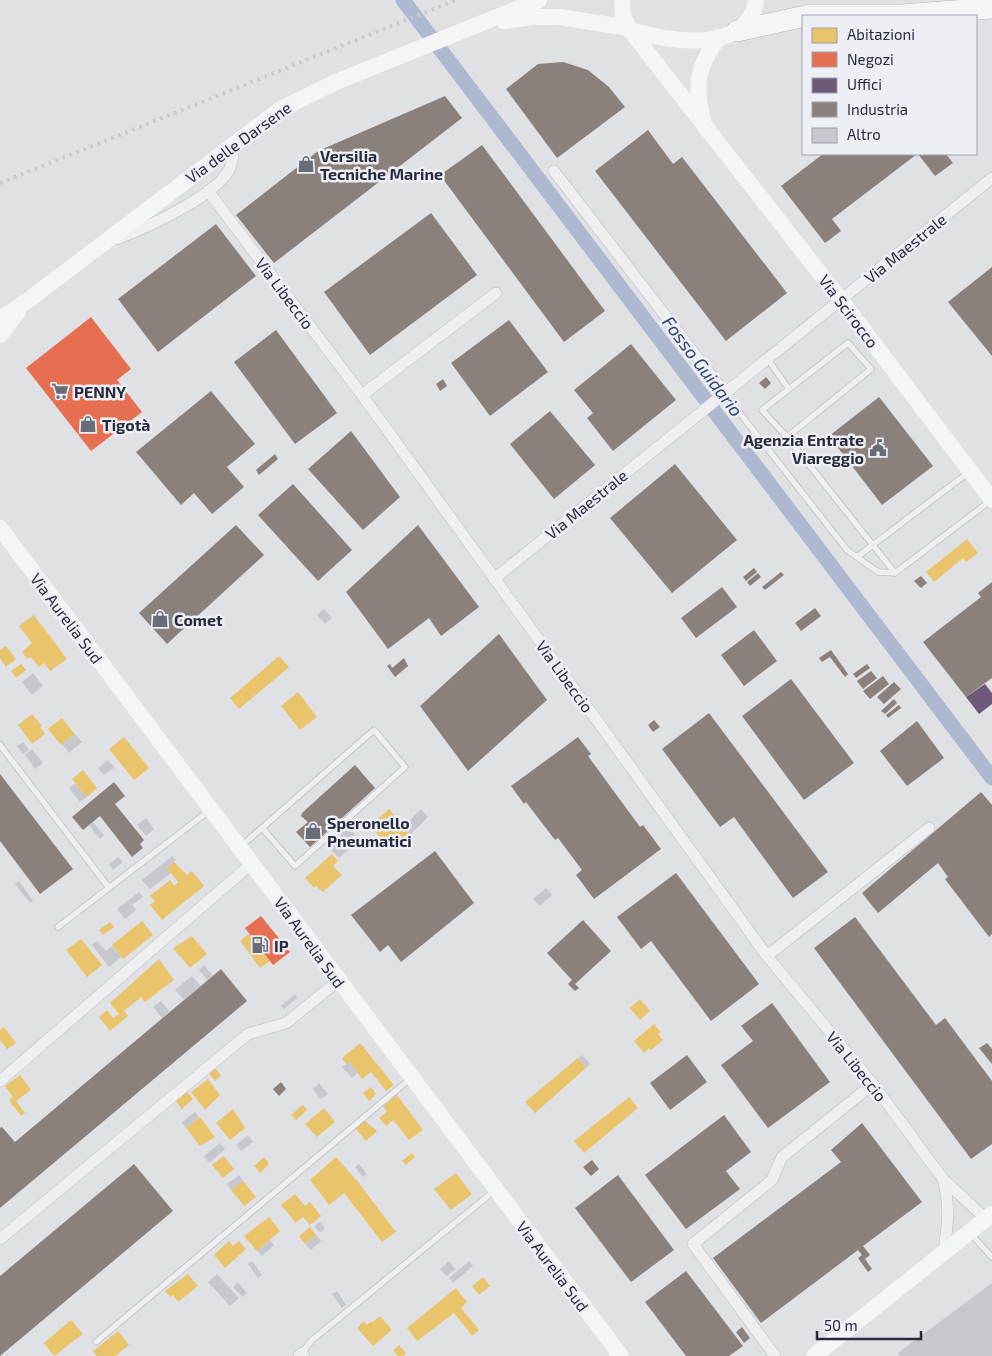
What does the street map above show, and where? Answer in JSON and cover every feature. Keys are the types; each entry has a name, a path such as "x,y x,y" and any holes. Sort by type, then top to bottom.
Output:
{"highway":[{"path":"874,0 966,9"},
{"path":"810,15 902,15 992,8"},
{"path":"728,34 802,17"}],"street":[{"name":"Via delle Darsene","path":"2,327 27,301 281,109 304,96 422,46 539,0"},
{"path":"622,0 622,11 629,29"},
{"name":"Via Scirocco","path":"704,124 697,92 698,78 706,56 728,34 750,17 756,0"},
{"name":"Via delle Darsene","path":"474,26 545,16 574,18 676,41 728,34"},
{"name":"Via Scirocco","path":"629,29 840,299 992,500"},
{"path":"97,247 150,225 208,191 225,176 231,166 234,143"},
{"path":"554,171 721,394"},
{"name":"Via Maestrale","path":"494,579 721,394 992,178"},
{"name":"Via Libeccio","path":"208,191 362,395 768,956 872,1084 943,1178 989,1216"},
{"path":"362,395 496,293"},
{"name":"Via Aurelia Sud","path":"0,528 621,1356"},
{"path":"768,956 929,828"},
{"path":"0,1081 251,864"},
{"path":"0,1239 248,1034 286,1024 338,981"},
{"path":"775,1356 693,1244 772,1180 782,1157 872,1084"},
{"name":"Via Libeccio","path":"943,1178 949,1202 944,1251"},
{"path":"814,1356 989,1216"}],"lane":[{"path":"787,437 871,369 848,343 762,410 787,437 895,572"},
{"path":"767,358 788,388"},
{"path":"721,394 847,550 878,572 895,572 992,500"},
{"path":"857,557 970,471"},
{"path":"239,848 374,730 405,767 294,866 262,829"},
{"path":"0,745 109,888"},
{"path":"58,928 210,810"},
{"path":"96,1342 411,1078"},
{"path":"301,1355 311,1341 496,1190"},
{"path":"969,1232 992,1257"}],"building: Abitazioni":[{"path":"967,539 978,553 966,562 963,558 934,582 926,572"},
{"path":"34,615 67,659 50,671 44,663 39,667 31,657 27,659 22,652 32,643 19,626"},
{"path":"6,646 16,659 6,667 0,658 0,650"},
{"path":"279,656 289,667 239,709 230,698"},
{"path":"21,664 26,670 16,678 11,671"},
{"path":"298,692 317,717 300,730 281,706"},
{"path":"32,714 42,726 40,727 45,734 32,744 18,725"},
{"path":"62,718 75,734 61,745 48,729"},
{"path":"124,737 149,768 134,780 109,749"},
{"path":"83,770 97,788 87,797 72,779"},
{"path":"389,809 398,820 396,821 410,835 392,850 370,826"},
{"path":"332,854 338,861 333,866 342,875 323,892 316,886 314,888 305,878"},
{"path":"174,862 187,875 192,871 204,886 162,920 150,905 155,901 150,896 170,880 174,886 178,882 167,868"},
{"path":"142,921 153,935 123,959 112,945"},
{"path":"110,922 114,927 103,935 99,930"},
{"path":"249,934 270,961 260,968 240,941"},
{"path":"192,936 207,954 190,968 173,948"},
{"path":"81,939 102,965 87,977 66,950"},
{"path":"159,959 174,980 145,1002 141,997 124,1011 128,1016 110,1031 99,1017 107,1010 113,1018 119,1014 110,1003"},
{"path":"640,999 650,1011 640,1020 630,1008"},
{"path":"654,1024 661,1032 658,1034 663,1040 644,1053 634,1041"},
{"path":"4,1027 16,1043 7,1049 0,1040 0,1030"},
{"path":"360,1043 394,1085 386,1091 371,1072 362,1079 350,1062 347,1065 342,1058"},
{"path":"578,1058 586,1068 535,1113 525,1102"},
{"path":"215,1068 221,1076 215,1081 209,1073"},
{"path":"20,1075 31,1090 16,1101 25,1113 21,1116 9,1100 13,1097 5,1086"},
{"path":"208,1079 220,1095 205,1110 191,1092"},
{"path":"371,1087 376,1094 369,1101 363,1093"},
{"path":"187,1092 193,1099 182,1109 176,1101"},
{"path":"397,1095 423,1130 409,1140 393,1120 386,1126 379,1118 387,1112 383,1106"},
{"path":"629,1097 638,1108 584,1153 574,1141"},
{"path":"303,1105 307,1110 296,1120 291,1115"},
{"path":"324,1108 335,1122 317,1137 305,1124"},
{"path":"233,1109 245,1128 230,1140 216,1123"},
{"path":"200,1117 215,1137 200,1146 186,1128"},
{"path":"364,1120 377,1131 366,1141 355,1128"},
{"path":"412,1153 415,1157 406,1165 402,1161"},
{"path":"224,1156 234,1169 223,1178 212,1165"},
{"path":"264,1157 269,1164 260,1173 254,1166"},
{"path":"336,1157 358,1182 396,1232 382,1242 344,1193 329,1205 310,1180"},
{"path":"456,1173 472,1194 451,1210 434,1189"},
{"path":"243,1181 256,1197 244,1206 231,1190"},
{"path":"295,1194 305,1206 310,1202 321,1216 310,1225 303,1217 296,1223 281,1205"},
{"path":"269,1217 280,1231 257,1251 244,1236"},
{"path":"310,1227 316,1235 305,1244 299,1236"},
{"path":"229,1241 233,1246 239,1241 246,1249 225,1268 214,1255"},
{"path":"188,1274 198,1286 178,1302 173,1295 170,1297 165,1291"},
{"path":"483,1277 490,1286 479,1295 472,1286"},
{"path":"456,1288 467,1302 461,1308 479,1330 472,1336 454,1313 417,1341 407,1328"},
{"path":"380,1316 392,1330 373,1346 357,1328 364,1321 367,1325"},
{"path":"71,1320 83,1334 54,1356 44,1343"},
{"path":"118,1331 129,1345 115,1356 97,1356 93,1351"},
{"path":"399,1345 406,1353 403,1356 398,1356 393,1350"}],"building: Negozi":[{"path":"91,317 131,369 117,380 142,412 91,451 26,368"},
{"path":"261,916 290,952 273,965 245,928"}],"building: Uffici":[{"path":"985,684 992,693 992,704 979,714 966,697"}],"building: Industria":[{"path":"563,62 588,70 609,87 625,107 557,158 506,89 538,64"},
{"path":"445,96 462,118 274,263 236,215 318,151"},
{"path":"648,130 673,164 682,157 787,293 726,341 595,171"},
{"path":"482,145 605,311 564,342 440,175"},
{"path":"822,155 916,155 832,219 841,231 825,243 781,186"},
{"path":"919,155 947,155 953,163 935,176"},
{"path":"431,213 477,275 370,355 324,292"},
{"path":"216,224 256,276 158,352 118,299"},
{"path":"992,267 992,356 948,302"},
{"path":"509,320 548,372 490,416 451,363"},
{"path":"276,330 337,413 295,444 234,362"},
{"path":"631,344 676,400 613,451 587,418 593,413 574,390"},
{"path":"766,377 771,383 765,389 759,383"},
{"path":"443,379 447,386 440,391 436,384"},
{"path":"211,391 255,444 227,467 244,487 212,514 194,493 181,505 136,452"},
{"path":"879,397 933,466 882,505 829,436"},
{"path":"550,411 595,465 554,499 510,444"},
{"path":"351,431 400,497 363,530 308,469"},
{"path":"275,454 278,459 259,475 256,470"},
{"path":"675,464 737,540 672,593 610,518"},
{"path":"293,484 352,550 318,581 258,515"},
{"path":"236,525 264,555 167,644 139,613"},
{"path":"418,525 479,607 441,636 429,618 388,649 346,592"},
{"path":"754,568 757,572 746,581 743,577"},
{"path":"781,572 784,575 765,590 762,587"},
{"path":"758,573 761,577 750,586 747,582"},
{"path":"921,576 927,583 921,588 914,581"},
{"path":"992,582 992,678 966,697 923,642 981,597 978,593"},
{"path":"722,587 737,607 696,638 681,618"},
{"path":"815,608 821,616 801,631 795,623"},
{"path":"754,630 777,661 744,686 721,655"},
{"path":"499,634 547,700 468,771 420,706"},
{"path":"831,650 848,674 845,677 830,657 822,662 819,658"},
{"path":"404,658 408,666 395,677 387,666 390,664 392,668"},
{"path":"867,664 870,668 856,678 853,674"},
{"path":"871,671 877,678 863,689 857,681"},
{"path":"883,676 889,684 870,699 863,691"},
{"path":"791,679 854,763 804,800 742,716"},
{"path":"894,682 901,689 884,704 877,697"},
{"path":"894,699 897,703 885,714 881,711"},
{"path":"899,705 901,708 888,718 886,715"},
{"path":"709,713 828,872 793,898 734,817 720,827 662,749"},
{"path":"654,720 660,727 653,732 648,725"},
{"path":"917,721 944,758 907,786 880,751"},
{"path":"578,737 591,754 588,756 640,827 643,825 661,849 594,899 576,875 582,870 558,838 555,840 526,802 524,804 511,786"},
{"path":"355,765 375,788 310,847 296,832 308,822 301,816 302,813"},
{"path":"0,774 73,869 40,894 0,841"},
{"path":"114,782 125,796 115,804 144,840 140,844 143,848 132,857 100,816 83,830 72,817"},
{"path":"981,792 992,805 992,934 989,937 945,879 948,877 938,863 878,913 862,893"},
{"path":"435,851 474,903 401,962 388,945 380,952 351,915"},
{"path":"676,873 759,984 711,1021 651,941 641,949 617,917"},
{"path":"855,917 936,1025 945,1018 992,1081 992,1144 971,1159 814,948"},
{"path":"583,920 611,951 575,984 579,988 575,991 568,984 572,980 547,953"},
{"path":"221,969 247,1001 0,1208 0,1128 2,1127 15,1142"},
{"path":"772,1003 830,1082 768,1128 721,1065 753,1041 741,1026"},
{"path":"987,1043 992,1049 992,1064 979,1048"},
{"path":"687,1055 707,1082 670,1110 650,1083"},
{"path":"281,1082 286,1089 279,1096 273,1089"},
{"path":"724,1115 751,1152 726,1171 740,1189 686,1229 645,1175"},
{"path":"862,1123 922,1202 863,1246 870,1255 865,1259 872,1269 868,1272 858,1258 862,1255 858,1250 761,1323 713,1258 841,1162 831,1150"},
{"path":"592,1160 599,1169 591,1176 583,1167"},
{"path":"134,1164 173,1211 0,1356 0,1276"},
{"path":"618,1175 674,1250 631,1282 575,1208"},
{"path":"686,1271 743,1346 729,1356 686,1356 645,1302"},
{"path":"742,1327 750,1338 744,1343 736,1332"}],"building: Altro":[{"path":"324,609 332,618 325,624 317,615"},
{"path":"33,673 43,686 32,695 22,682"},
{"path":"75,734 82,742 69,753 62,744"},
{"path":"23,742 29,750 23,754 17,746"},
{"path":"32,749 43,763 35,769 25,755"},
{"path":"108,760 115,767 104,775 98,768"},
{"path":"75,783 87,797 80,802 69,788"},
{"path":"421,809 428,817 410,835 403,827"},
{"path":"146,818 154,829 146,836 137,825"},
{"path":"93,822 104,835 100,839 89,825"},
{"path":"348,826 355,834 346,842 339,834"},
{"path":"339,836 350,848 339,858 328,846"},
{"path":"172,856 176,860 167,868 171,873 150,889 142,880"},
{"path":"118,857 123,862 113,870 109,865"},
{"path":"19,881 33,901 30,903 15,884"},
{"path":"546,888 552,895 540,906 533,899"},
{"path":"139,892 143,897 132,905 136,910 125,919 117,909"},
{"path":"97,941 106,951 112,946 121,957 109,967 92,945"},
{"path":"204,965 213,976 207,980 199,970"},
{"path":"192,976 201,986 184,1000 175,990"},
{"path":"295,994 297,998 284,1009 281,1006"},
{"path":"161,1001 170,1012 162,1018 153,1007"},
{"path":"582,1055 590,1064 586,1068 578,1058"},
{"path":"350,1062 358,1073 352,1078 342,1067"},
{"path":"319,1083 328,1094 321,1099 313,1089"},
{"path":"195,1112 199,1117 186,1128 182,1122"},
{"path":"248,1135 253,1142 241,1151 236,1145"},
{"path":"220,1143 225,1149 209,1163 204,1156"},
{"path":"359,1164 367,1174 363,1177 355,1167"},
{"path":"239,1175 243,1181 231,1190 227,1184"},
{"path":"320,1222 325,1228 320,1233 314,1226"},
{"path":"316,1235 321,1241 311,1250 305,1244"},
{"path":"270,1240 274,1245 262,1256 257,1251"},
{"path":"252,1261 262,1275 258,1278 248,1264"},
{"path":"449,1261 455,1269 447,1276 440,1269"},
{"path":"469,1261 473,1266 453,1283 449,1278"},
{"path":"217,1274 239,1298 230,1306 208,1282"},
{"path":"238,1282 247,1293 243,1297 233,1287"},
{"path":"992,1283 992,1356 900,1356 898,1353"},
{"path":"337,1291 346,1305 342,1308 332,1294"}],"waterway":[{"name":"Fosso Guidario","path":"403,0 992,778"}],"railway":[{"path":"0,183 456,0"}],"place":[{"name":"Versilia Tecniche Marine","path":"306,164"},
{"name":"PENNY","path":"60,391"},
{"name":"Tigotà","path":"88,424"},
{"name":"Agenzia Entrate Viareggio","path":"878,448"},
{"name":"Comet","path":"160,619"},
{"name":"Speronello Pneumatici","path":"313,831"},
{"name":"IP","path":"260,945"}]}
